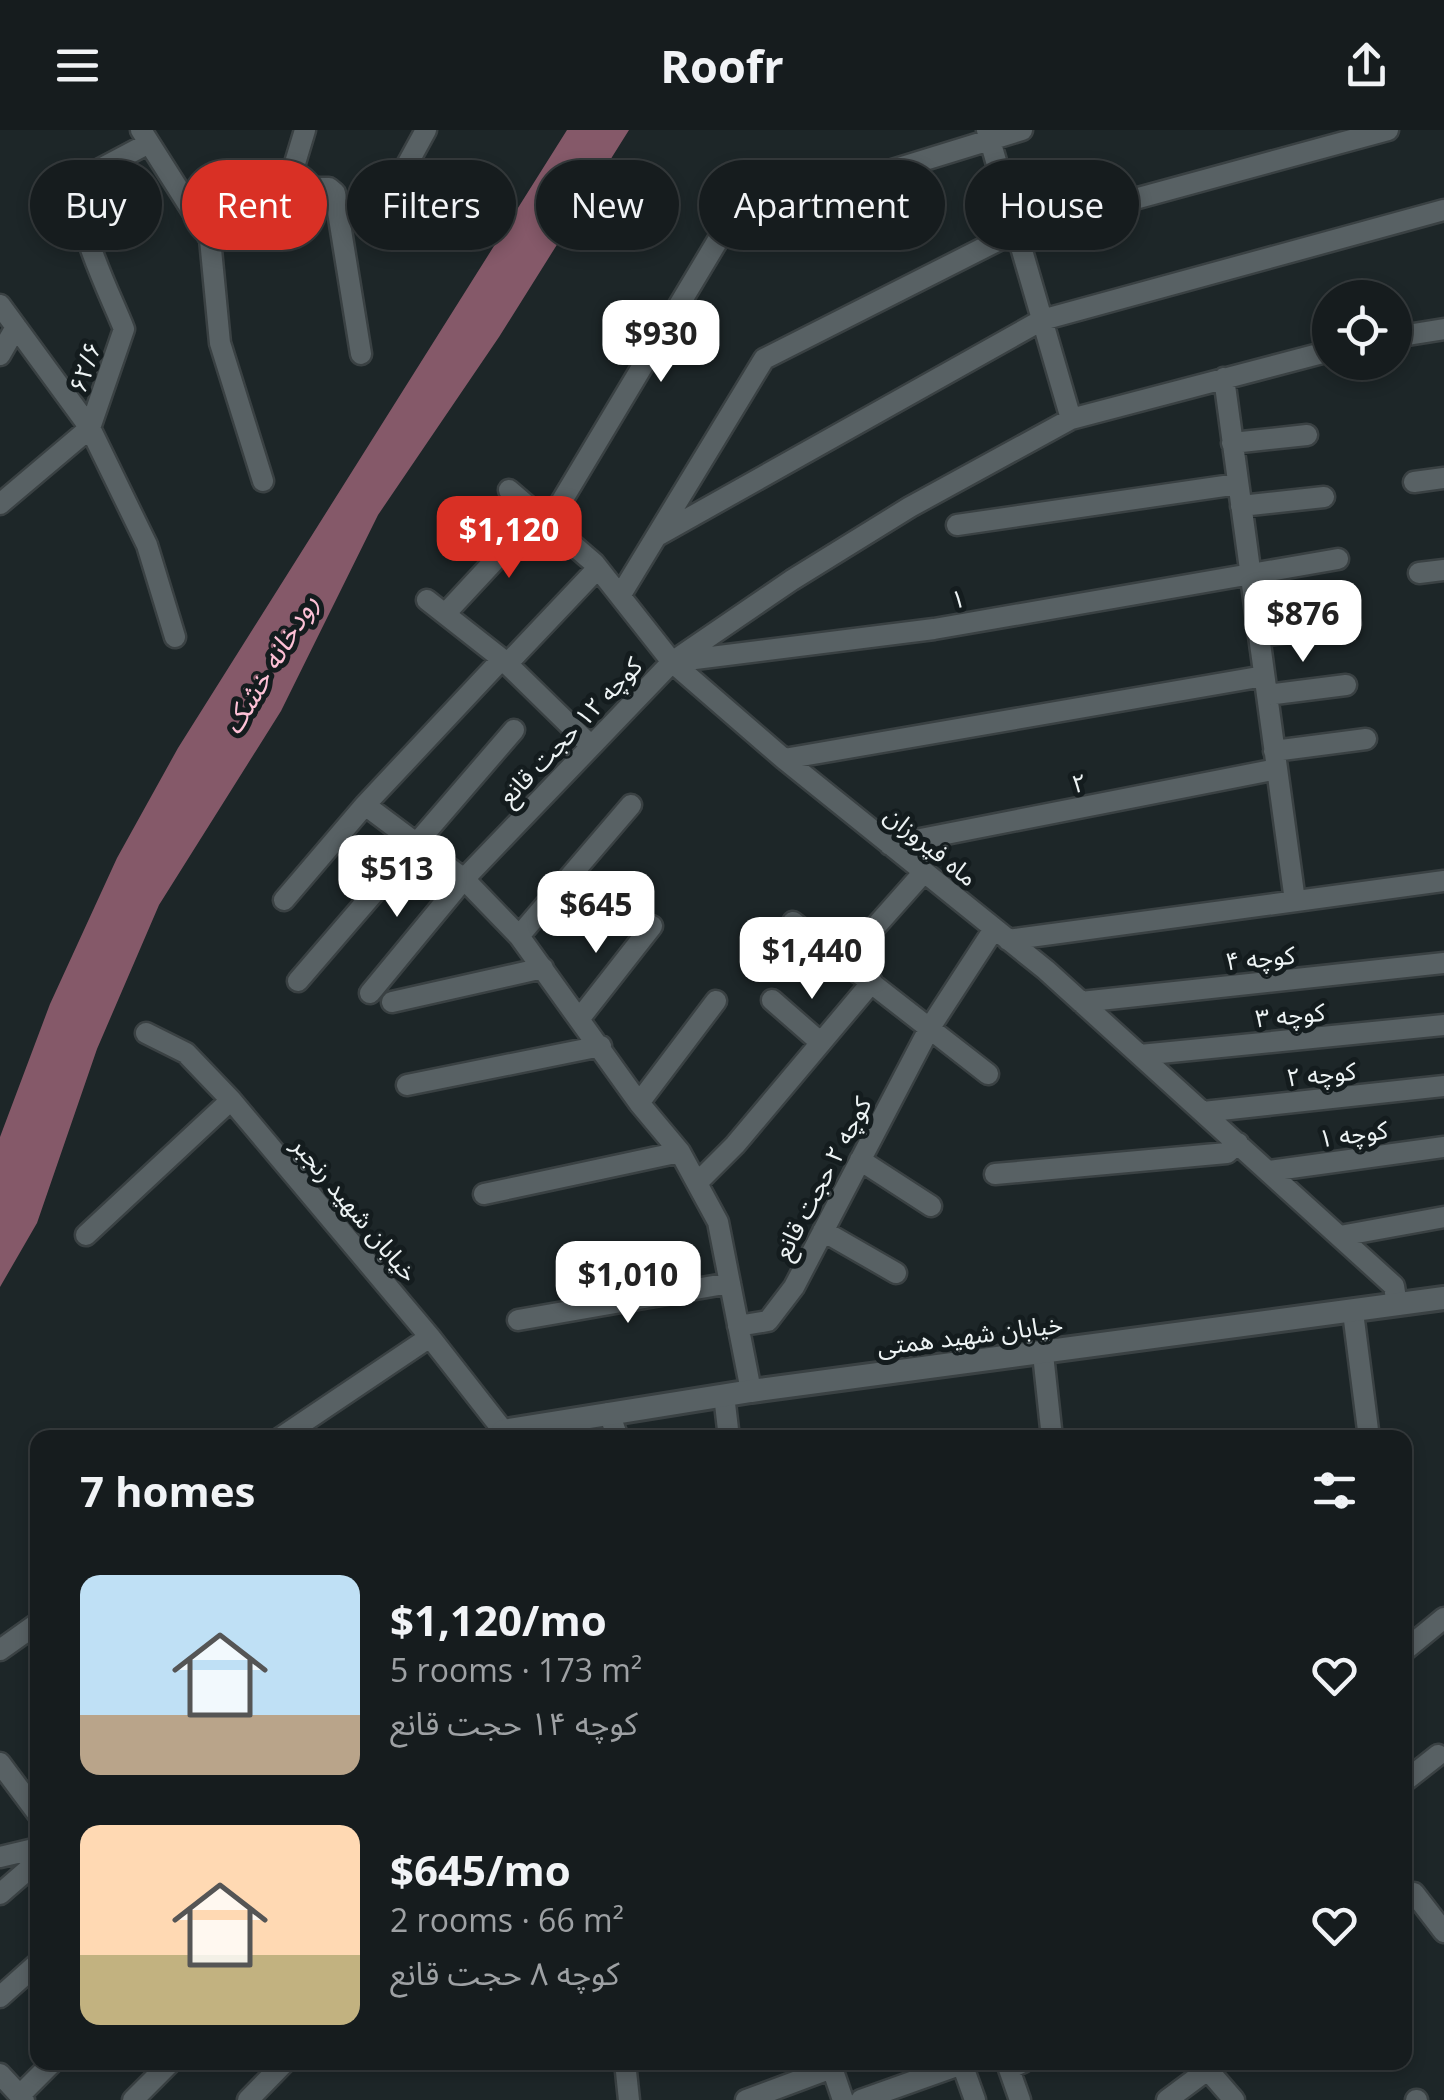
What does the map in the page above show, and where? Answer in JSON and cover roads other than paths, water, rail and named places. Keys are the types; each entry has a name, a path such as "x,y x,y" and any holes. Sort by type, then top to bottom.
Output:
{"street":[{"path":"305,130 290,183 294,188 329,188 335,193 360,354"},
{"path":"410,160 426,130"},
{"path":"445,614 543,520 730,220 988,134 1022,130"},
{"path":"1139,198 1388,130"},
{"path":"988,134 996,160"},
{"path":"145,136 210,239 220,343 263,481"},
{"name":"۶۲/۶","path":"145,136 83,178 78,190 95,254 124,329 90,428 147,545 175,638"},
{"path":"656,536 1042,320 1444,210"},
{"path":"620,596 764,359 979,250"},
{"path":"1022,250 1071,419"},
{"path":"0,304 90,428 0,504"},
{"path":"0,355 16,327"},
{"path":"1412,334 1444,329"},
{"name":"کوچه ۱۲ حجت قانع","path":"370,993 464,879 672,662 792,580 910,507 1071,419 1312,356"},
{"path":"1224,378 1295,901"},
{"path":"1232,443 1307,434"},
{"path":"1414,482 1444,478"},
{"path":"957,525 1238,484"},
{"name":"ماه فیروزان","path":"508,490 598,568 672,662 784,760 1046,970 1394,1286 1397,1305"},
{"path":"1241,506 1324,497"},
{"name":"۱","path":"672,662 934,629 1338,559"},
{"path":"284,900 365,804 598,568"},
{"path":"1419,573 1444,570"},
{"path":"427,600 505,662 590,745"},
{"path":"1259,636 1350,624"},
{"path":"784,760 1266,686 1346,685"},
{"path":"298,981 514,730"},
{"name":"۲","path":"890,846 1366,738"},
{"path":"365,804 418,840 464,879 518,936 680,1152 718,1222 751,1391"},
{"path":"518,936 631,805"},
{"path":"845,961 924,872"},
{"path":"1001,935 1444,881"},
{"path":"794,922 988,1074"},
{"path":"580,1018 652,926"},
{"name":"کوچه ۲ حجت قانع","path":"738,1326 768,1320 794,1288 929,1029 1001,935"},
{"name":"کوچه ۴","path":"1081,1002 1444,963"},
{"path":"392,1002 543,968"},
{"path":"697,1183 735,1145 872,982"},
{"path":"639,1102 716,1000"},
{"path":"772,1000 820,1042"},
{"name":"کوچه ۳","path":"1140,1056 1444,1025"},
{"name":"خیابان شهید رنجبر","path":"146,1032 186,1053 231,1100 503,1430"},
{"path":"407,1085 600,1046"},
{"name":"کوچه ۲","path":"1203,1112 1444,1086"},
{"path":"86,1234 231,1100"},
{"path":"995,1174 1227,1154 1238,1143"},
{"name":"کوچه ۱","path":"1269,1171 1444,1148"},
{"path":"484,1194 680,1152"},
{"path":"860,1160 931,1206"},
{"path":"1340,1236 1444,1218"},
{"path":"822,1232 896,1273"},
{"path":"518,1320 730,1283"},
{"name":"خیابان شهید همتی","path":"526,1430 751,1391 1444,1298"},
{"path":"1353,1312 1368,1430"},
{"path":"292,1430 430,1337"},
{"path":"1042,1354 1051,1430"},
{"path":"724,1395 728,1430"},
{"path":"610,1413 615,1430"},
{"path":"1412,1644 1444,1618"},
{"path":"0,1650 30,1629"},
{"path":"1412,1775 1438,1755"},
{"path":"0,1763 30,1803"},
{"path":"0,1857 30,1850"},
{"path":"0,1894 30,1868"},
{"path":"1412,1894 1444,1932"},
{"path":"0,1997 30,1970"},
{"path":"0,2074 22,2098 47,2070"},
{"path":"133,2100 163,2070"},
{"path":"248,2100 277,2070"},
{"path":"626,2070 628,2100"},
{"path":"746,2100 819,2070"},
{"path":"833,2070 842,2100"},
{"path":"862,2100 945,2070"},
{"path":"964,2070 975,2100"},
{"path":"1009,2070 1020,2100"},
{"path":"1167,2100 1201,2070"},
{"path":"1207,2070 1234,2100"}],"water":[{"path":"567,130 629,130 610,160 548,160"},
{"name":"رودخانه خشک","path":"536,179 536,250 554,250 378,515 281,711 159,905 97,1049 37,1223 0,1287 0,1137 50,1004 117,858 178,748 491,250 516,250 516,211"}]}
